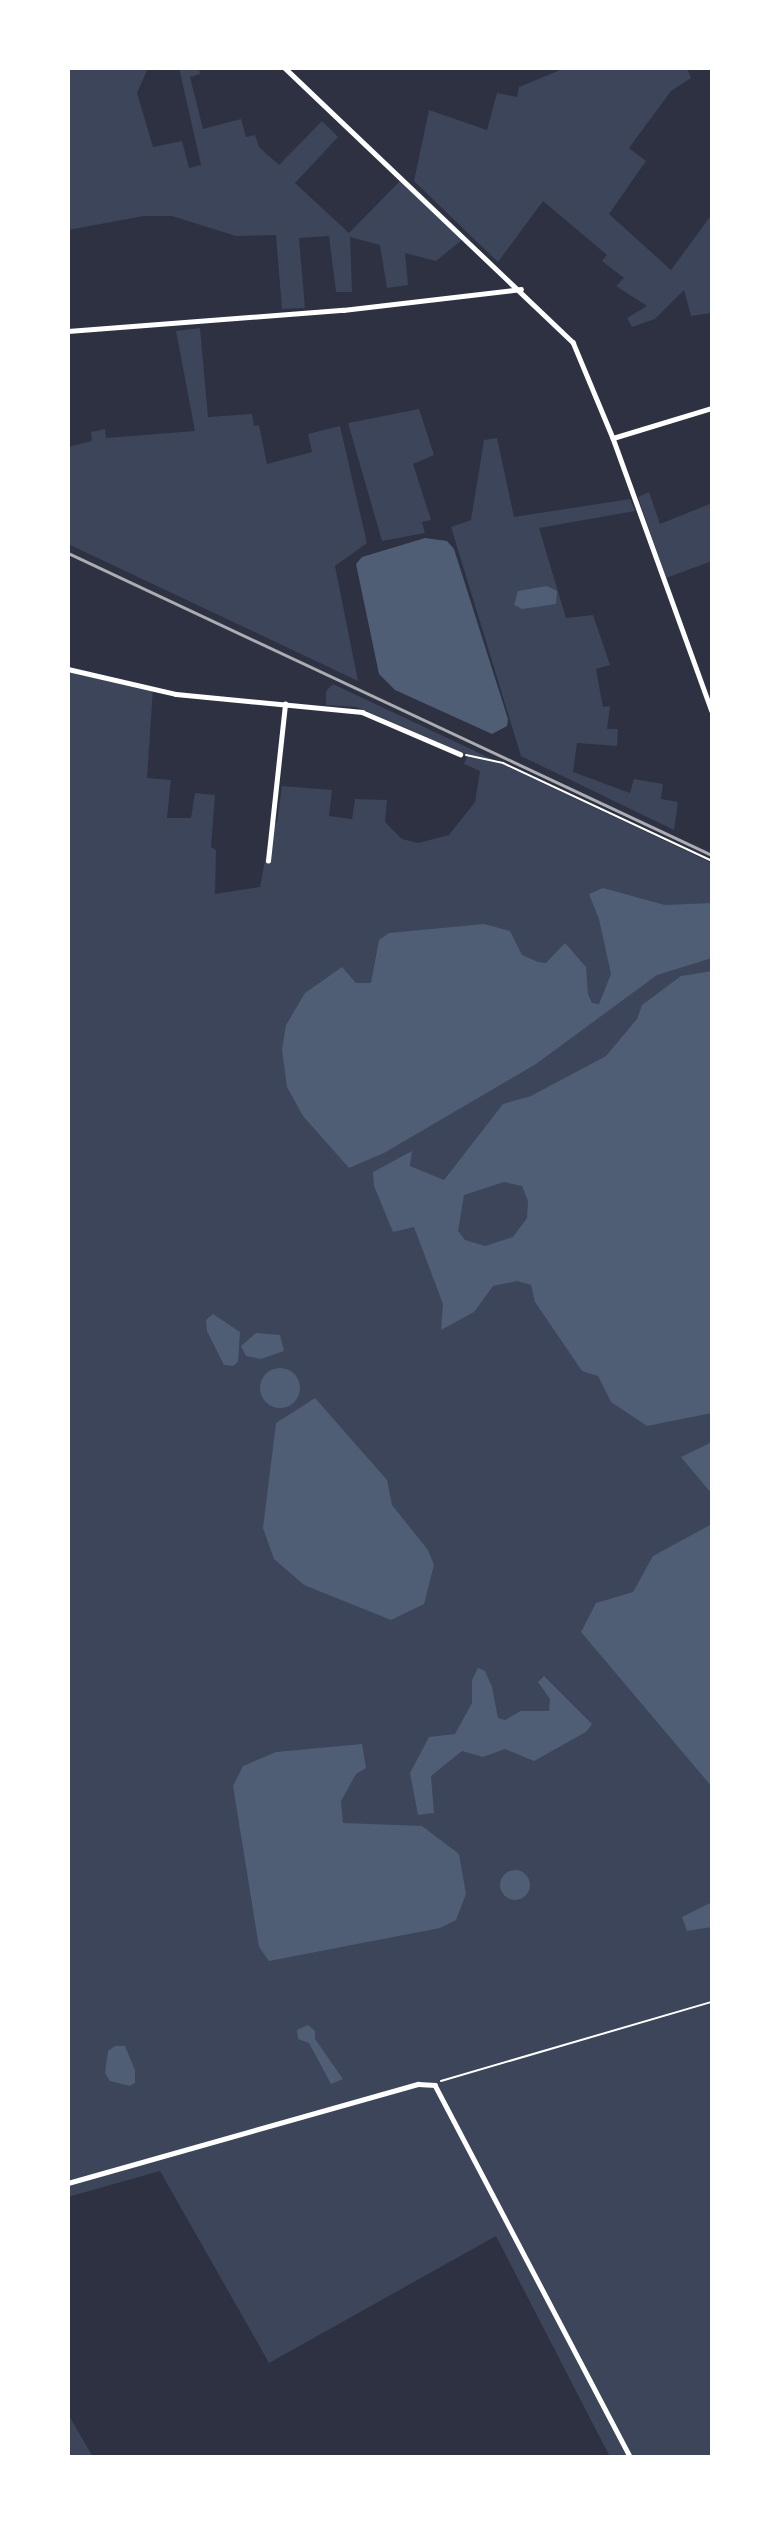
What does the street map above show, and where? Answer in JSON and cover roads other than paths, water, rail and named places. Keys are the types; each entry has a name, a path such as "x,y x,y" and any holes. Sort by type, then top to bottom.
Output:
{"street":[{"path":"285,68 521,289 573,342 613,438 712,711"},
{"path":"68,331 343,310 521,289"},
{"path":"613,438 712,408"},
{"path":"68,669 176,694 362,712 460,754"},
{"path":"268,861 285,704"},
{"path":"68,2183 418,2084 435,2085 630,2457"}],"railway":[{"path":"68,553 712,855"}]}
